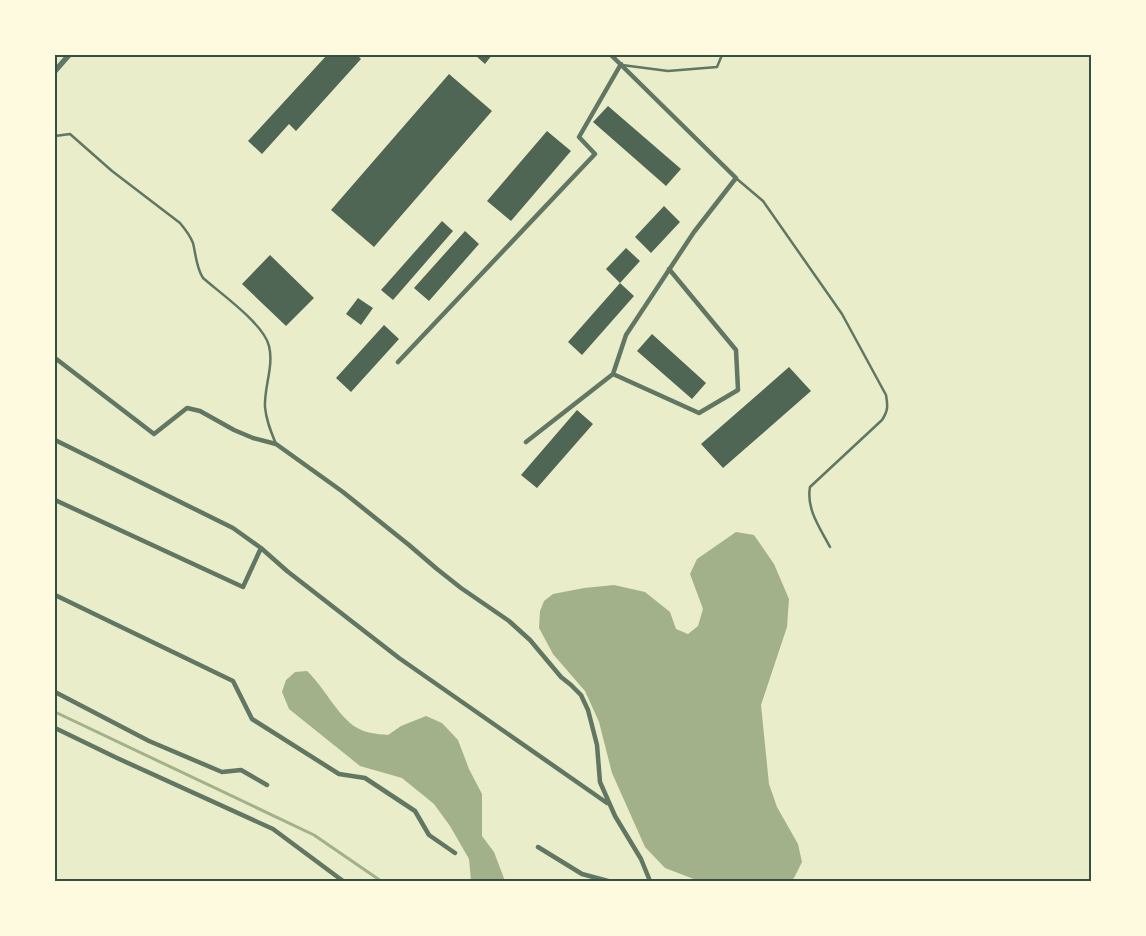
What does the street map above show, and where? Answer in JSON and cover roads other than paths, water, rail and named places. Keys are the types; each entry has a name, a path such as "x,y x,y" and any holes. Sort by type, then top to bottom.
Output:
{"street":[{"path":"55,71 69,55"},
{"path":"526,442 613,374 626,335 694,232 736,178 611,55"},
{"path":"398,362 595,154 579,137 621,64"},
{"path":"613,374 699,413 738,390 736,350 669,268"},
{"path":"55,358 154,434 187,408 200,411 253,438 276,444 344,492 460,588 509,621 530,640 560,677 572,685 581,695 588,710 597,746 600,782 609,804 641,859 650,881"},
{"path":"55,440 233,528 261,548 287,572 399,658 609,804"},
{"path":"55,500 243,587 261,548"},
{"path":"55,595 232,681 252,719 339,774 365,778 415,811 429,835 455,853"},
{"path":"55,692 149,741 222,772 241,770 267,785"},
{"path":"55,728 273,829 343,881"},
{"path":"538,847 582,874 608,881"}],"lane":[{"path":"621,64 668,71 717,66 722,55"},
{"path":"55,136 70,134 112,171 180,223 188,233 193,244 198,271 203,278 249,318 261,331 269,344 271,356 265,406 269,428 276,444"},
{"path":"736,178 763,202 842,314 886,395 888,406 882,420 810,487 808,497 810,506 830,546"}],"waterway":[{"path":"55,712 314,835 381,881"}]}
